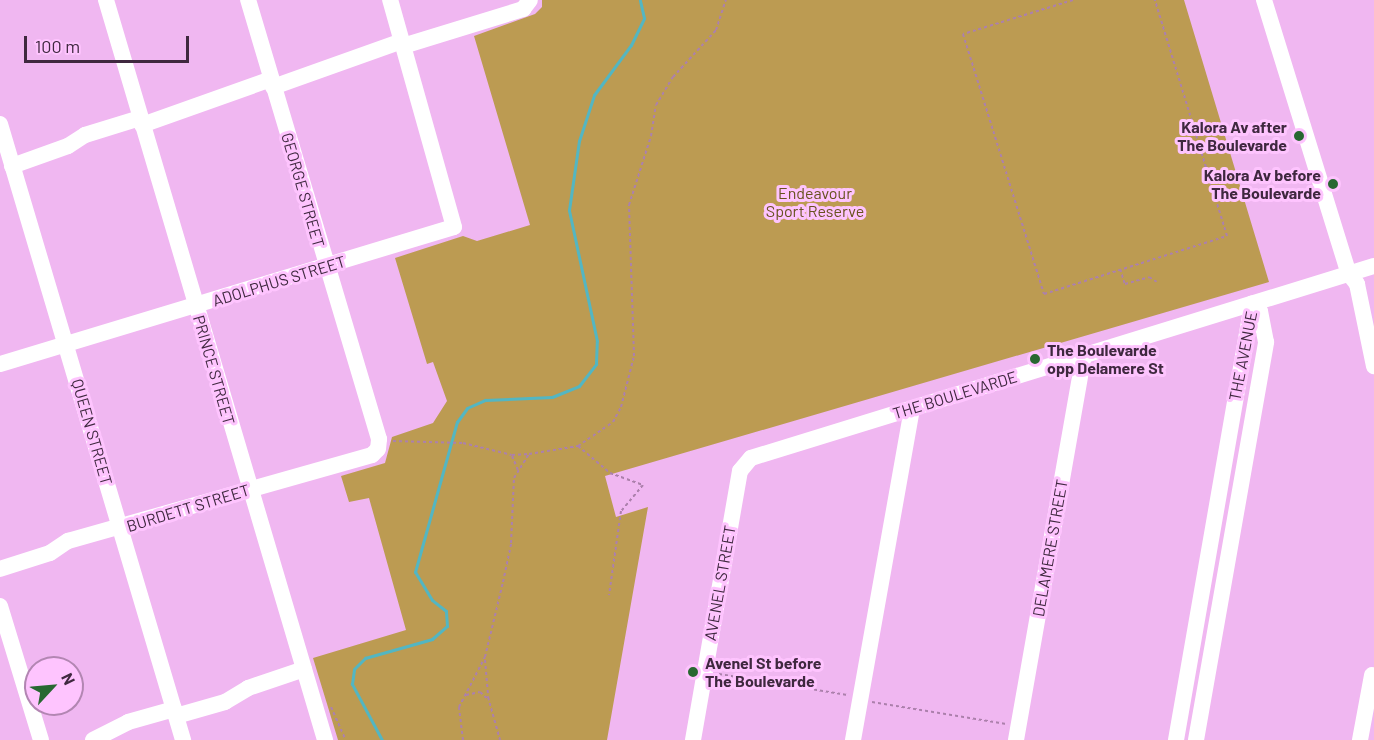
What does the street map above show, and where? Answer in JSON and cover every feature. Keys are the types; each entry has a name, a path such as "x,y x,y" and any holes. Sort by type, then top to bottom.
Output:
{"street":[{"name":"PRINCE STREET","path":"106,0 325,740"},
{"name":"GEORGE STREET","path":"248,0 378,446"},
{"path":"390,0 403,44"},
{"path":"1264,0 1349,274 1358,289 1374,366"},
{"path":"8,164 68,146 85,135 141,122 523,9 530,1"},
{"name":"ADOLPHUS STREET","path":"0,364 454,227 403,44"},
{"name":"QUEEN STREET","path":"0,124 8,164 66,345 183,740"},
{"name":"THE BOULEVARDE","path":"744,463 1374,266"},
{"name":"THE AVENUE","path":"1176,740 1252,304"},
{"name":"THE AVENUE","path":"1196,740 1266,342 1260,311 1252,304"},
{"name":"DELAMERE STREET","path":"1017,733 1084,356"},
{"path":"853,740 912,409"},
{"name":"BURDETT STREET","path":"0,569 50,553 68,541 372,455 378,446"},
{"name":"AVENEL STREET","path":"693,740 744,463"},
{"path":"0,606 41,740"},
{"path":"1196,623 1216,626"},
{"path":"93,740 128,722 225,702 248,688 304,669"},
{"path":"1360,740 1372,675"}],"path":[{"path":"378,446 424,440 463,443 512,455 529,454 578,446 613,422 621,407 634,356 630,205 651,136 656,105 674,77 716,30 726,0"},
{"path":"1073,0 963,33 1044,294 1227,236 1155,0"},
{"path":"1120,269 1125,284 1149,278 1157,282"},
{"path":"578,446 610,473 643,485 621,510 609,595"},
{"path":"464,740 459,707 485,657 511,543 512,496 518,470 529,454"},
{"path":"512,455 518,470"},
{"path":"485,657 489,701 500,740"},
{"path":"705,672 861,697 1017,733"},
{"path":"463,697 480,692 489,701"},
{"path":"314,701 323,699 328,704 339,719 346,740"}],"green space":[{"name":"Endeavour Sport Reserve","path":"542,0 1184,0 1269,282 605,476 616,517 648,507 607,740 338,740 313,658 406,630 369,498 349,502 341,476 385,463 392,437 433,423 447,401 433,362 427,364 395,258 463,236 477,241 530,225 474,36 535,14 542,7"}],"waterway":[{"path":"382,740 352,684 354,669 365,658 432,639 447,626 446,611 432,600 415,572 457,422 467,408 485,400 552,397 579,386 596,364 597,341 569,210 579,141 594,95 631,45 644,18 640,0"}],"place":[{"name":"Kalora Av after The Boulevarde","path":"1299,136"},
{"name":"Kalora Av before The Boulevarde","path":"1333,184"},
{"name":"The Boulevarde opp Delamere St","path":"1035,359"},
{"name":"Avenel St before The Boulevarde","path":"693,672"}]}
